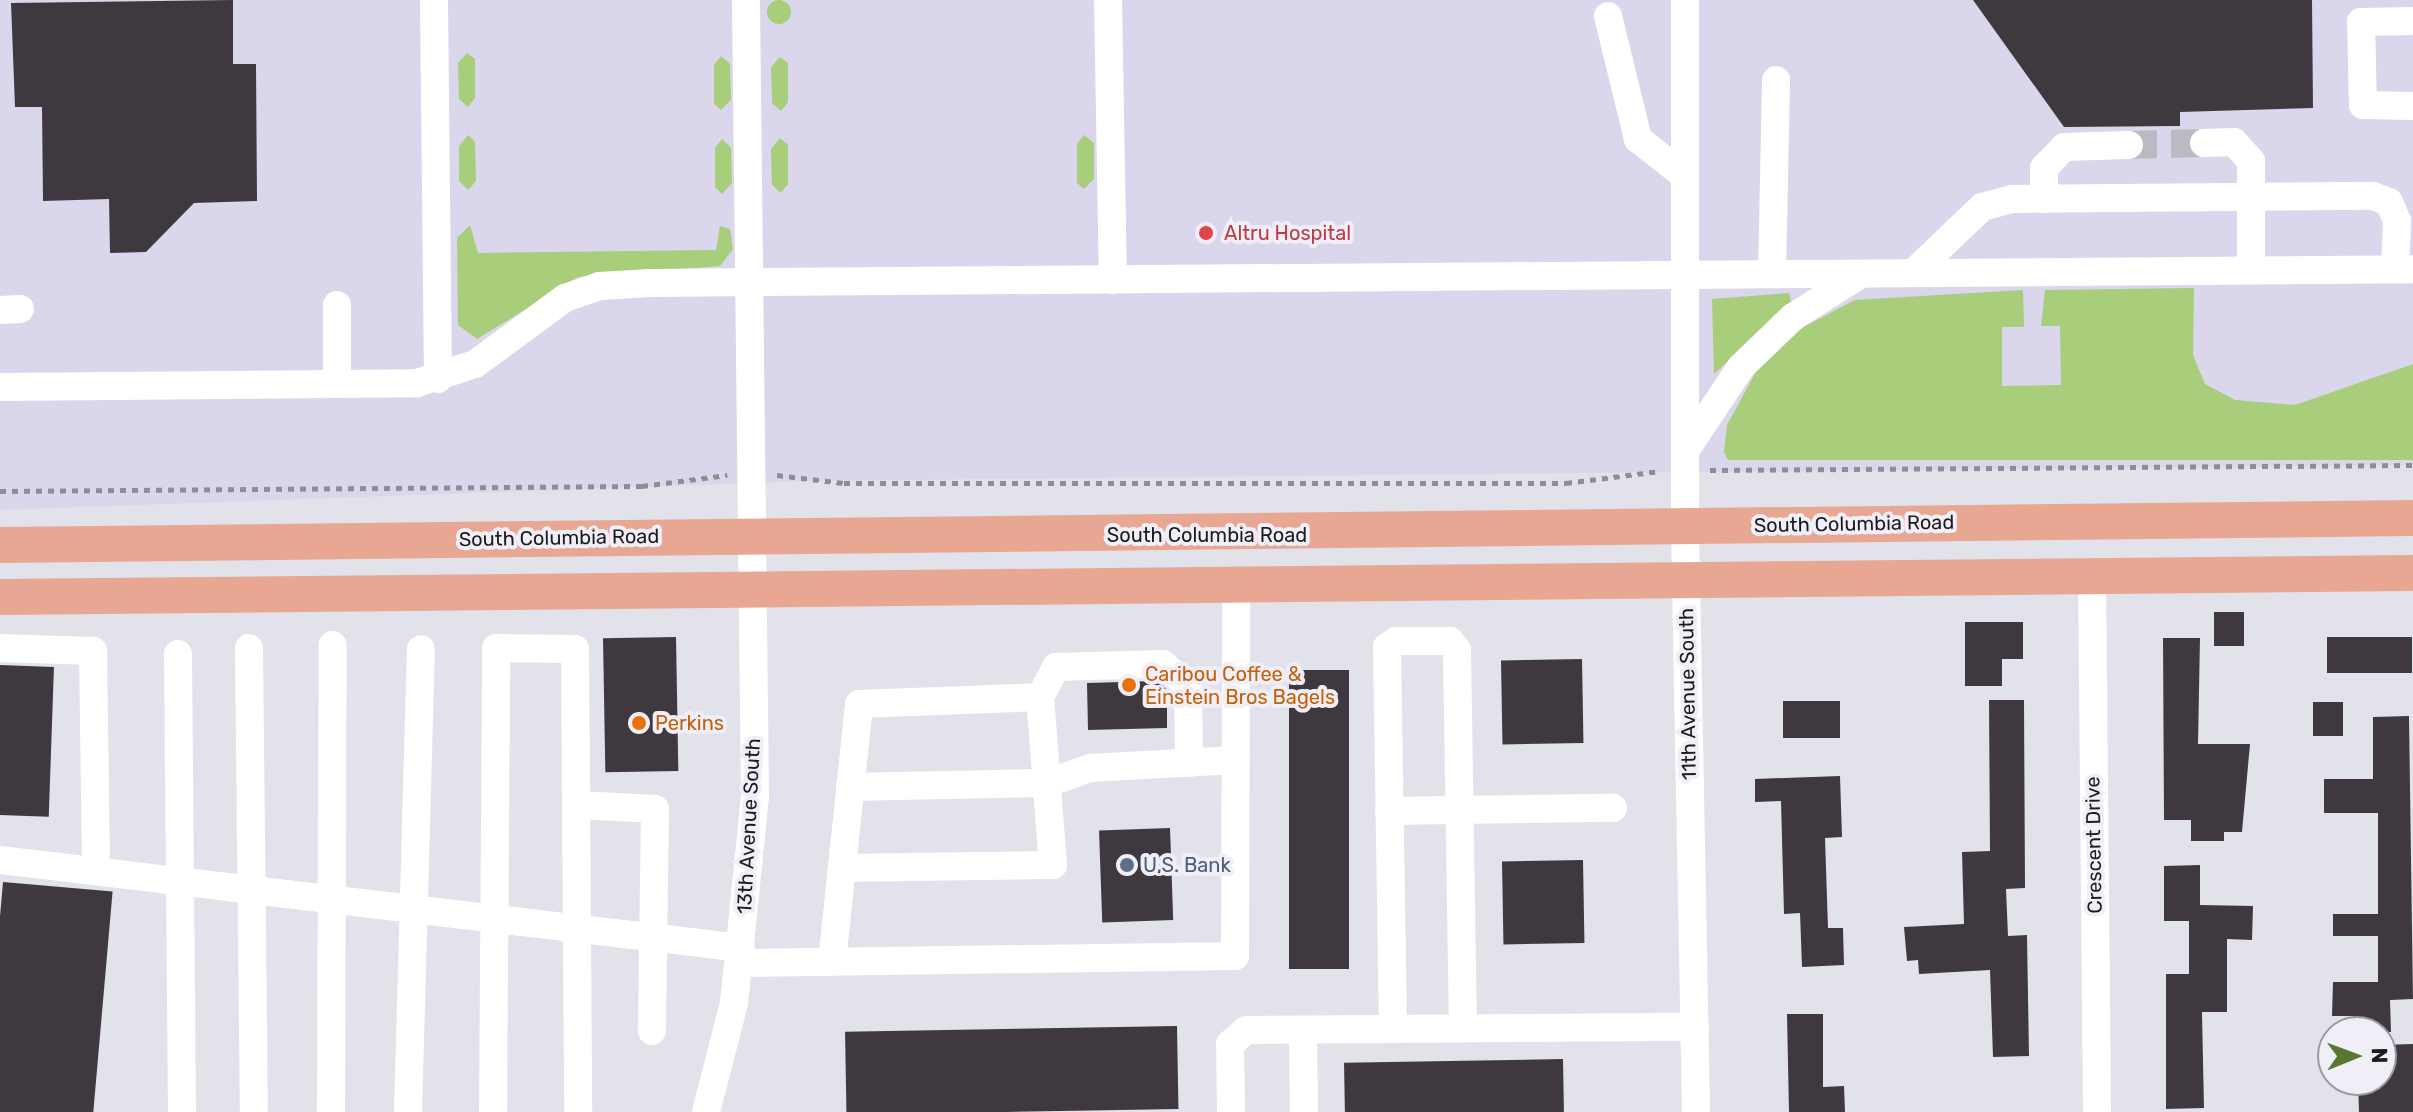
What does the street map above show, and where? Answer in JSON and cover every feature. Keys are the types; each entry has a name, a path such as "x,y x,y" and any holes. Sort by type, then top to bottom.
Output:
{"main road":[{"name":"South Columbia Road","path":"1,545 2413,518"},
{"path":"0,597 2413,573"}],"street":[{"path":"434,0 438,379"},
{"name":"13th Avenue South","path":"706,1112 740,956 755,795 746,0"},
{"path":"1108,0 1113,280"},
{"name":"11th Avenue South","path":"1685,0 1685,527 1696,1112"},
{"path":"1608,16 1638,139 1685,176"},
{"path":"2413,21 2361,22 2363,105 2413,106"},
{"path":"1772,274 1776,80"},
{"path":"2204,143 2234,142 2251,161 2251,270"},
{"path":"2044,199 2044,168 2064,147 2129,145"},
{"path":"0,387 337,384 438,379 475,364 565,298 599,286 2404,269 2397,221 2389,202 2253,197 2044,199 1982,207 1913,273"},
{"path":"1685,451 1741,367 1793,317 1862,274"},
{"path":"337,305 337,384"},
{"name":"Crescent Drive","path":"2092,577 2097,1112"},
{"path":"0,860 656,934 740,956 832,962 1235,956 1236,586"},
{"path":"1393,1029 1387,647 1396,641 1450,641 1457,650 1463,1028"},
{"path":"331,1112 336,898 333,645"},
{"path":"0,648 93,651 96,870"},
{"path":"249,648 254,888 254,1112"},
{"path":"493,1112 498,916 496,648 575,649 581,926 578,1112"},
{"path":"408,1112 417,907 421,649"},
{"path":"178,654 182,1112"},
{"path":"842,868 1053,865 1040,697 1056,667 1163,664 1188,686 1189,763"},
{"path":"832,962 859,704 1040,697"},
{"path":"850,787 1048,783 1090,768 1236,760"},
{"path":"579,805 655,809 656,934 652,1031"},
{"path":"1389,811 1613,808"},
{"path":"1231,1112 1230,1044 1246,1030 1695,1027"},
{"path":"1303,1030 1304,1112"}],"path":[{"path":"1749,468 2413,465"},
{"path":"810,475 844,483 1566,483 1625,470"},
{"path":"0,491 642,486 712,475"}],"shaded area":[{"name":"Altru Hospital","path":"0,0 2413,0 2413,465 802,481 0,510"}],"green space":[{"path":"779,0 787,4 791,12 787,20 779,24 771,20 767,12 771,4"},
{"path":"467,53 475,59 475,98 468,107 459,99 458,63"},
{"path":"721,56 730,64 731,100 721,110 714,104 714,65"},
{"path":"780,57 788,63 788,102 781,111 772,103 771,67"},
{"path":"468,135 475,142 476,181 468,190 459,181 459,146"},
{"path":"1084,135 1094,143 1094,179 1084,189 1077,183 1077,144"},
{"path":"780,138 788,145 788,184 781,193 772,185 771,149"},
{"path":"722,139 731,148 732,183 722,194 715,187 715,148"},
{"path":"470,225 478,253 716,250 720,226 730,229 733,249 720,266 578,277 477,339 458,325 457,238"},
{"path":"2194,288 2193,355 2205,384 2235,400 2295,405 2413,364 2413,460 1728,460 1724,452 1727,425 1758,368 1794,332 1855,300 2023,290 2024,327 2002,327 2002,386 2061,385 2060,326 2041,326 2045,290"},
{"path":"1789,293 1791,302 1714,374 1712,299"}],"building":[{"path":"233,0 233,64 256,64 257,201 194,203 146,252 110,253 109,199 43,201 42,107 15,107 11,3"},
{"path":"1973,0 2312,0 2313,108 2180,112 2180,126 2064,127"},
{"path":"2214,612 2244,612 2244,646 2214,646"},
{"path":"1965,622 2023,622 2023,659 2002,659 2002,686 1965,686"},
{"path":"676,637 678,771 605,772 603,638"},
{"path":"2327,637 2412,637 2412,673 2327,673"},
{"path":"2163,638 2200,638 2198,744 2250,744 2242,832 2224,832 2224,841 2191,841 2191,820 2164,820"},
{"path":"1582,659 1583,743 1502,744 1501,660"},
{"path":"0,665 54,667 49,817 0,815"},
{"path":"1289,670 1349,670 1349,969 1289,969"},
{"path":"1157,681 1167,690 1167,728 1088,730 1087,683"},
{"path":"1989,700 2024,700 2025,888 2006,889 2008,936 2027,935 2029,1056 1993,1057 1990,970 1919,974 1918,960 1907,961 1904,927 1964,924 1962,852 1990,851"},
{"path":"1783,701 1840,701 1840,738 1783,738"},
{"path":"2313,702 2343,702 2343,736 2313,736"},
{"path":"2409,716 2413,999 2390,1000 2390,1016 2332,1016 2333,982 2378,982 2378,936 2333,936 2333,914 2378,914 2378,813 2324,813 2324,779 2373,779 2373,717"},
{"path":"1840,776 1842,837 1825,838 1828,928 1843,928 1844,965 1802,967 1800,913 1784,914 1781,801 1755,802 1755,779"},
{"path":"1170,828 1173,920 1102,922 1099,830"},
{"path":"1583,860 1584,943 1503,944 1502,861"},
{"path":"2200,865 2200,905 2253,906 2252,940 2227,939 2227,1012 2202,1012 2204,1108 2166,1109 2166,974 2189,974 2189,921 2164,921 2164,866"},
{"path":"3,882 113,892 93,1112 0,1112 0,916"},
{"path":"1787,1014 1823,1014 1823,1087 1844,1086 1845,1112 1789,1112"},
{"path":"1177,1026 1178,1109 846,1112 845,1032"},
{"path":"2397,1044 2413,1044 2413,1112 2359,1112 2358,1096 2397,1096"},
{"path":"1563,1059 1564,1112 1345,1112 1344,1063"}],"tunnel":[{"path":"2129,145 2204,143"}],"place":[{"name":"Altru Hospital","path":"1206,233"},
{"name":"Caribou Coffee & Einstein Bros Bagels","path":"1129,685"},
{"name":"Perkins","path":"639,723"},
{"name":"U.S. Bank","path":"1127,865"}]}
